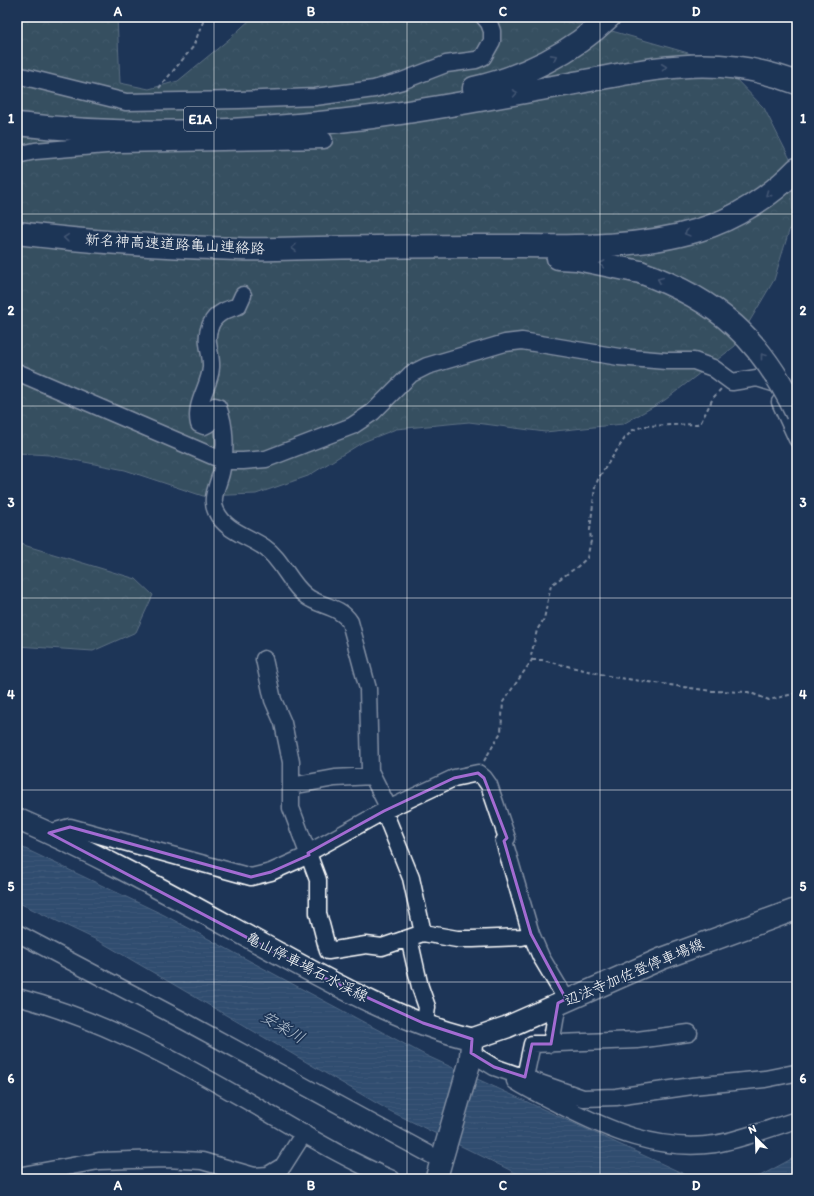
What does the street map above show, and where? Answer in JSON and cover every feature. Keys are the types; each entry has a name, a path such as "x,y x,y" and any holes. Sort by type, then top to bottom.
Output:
{"highway":[{"name":"E1A","path":"17,122 197,120 290,115 383,105 439,96 484,86 554,58 578,44 609,17"},
{"path":"17,122 64,129 140,132 212,131 293,125 373,117 518,93 625,72 684,65 719,65 758,70 797,83"},
{"path":"333,248 567,246 619,244 681,235 701,230 724,220 776,189 797,169"},
{"name":"新名神高速道路亀山連絡路","path":"17,233 150,244 239,249 333,248"},
{"path":"333,248 577,259 640,272 662,280 698,298 737,327 767,362 781,382 797,414"}],"main road":[{"name":"亀山停車場石水渓線","path":"17,819 49,833 180,900 318,975 450,1034 471,1051"},
{"name":"辺法寺加佐登停車場線","path":"471,1051 507,1027 562,1001 667,956 797,909"},
{"path":"441,1164 471,1051"}],"street":[{"path":"17,75 126,102 315,97 374,89 402,81 446,64 470,61 483,57 491,46 493,37 489,23 484,17"},
{"path":"17,155 35,151 118,144 324,140"},
{"path":"243,295 238,306 226,309 211,324 207,340 211,366 198,410 199,424 204,426 208,424 212,407 218,407 221,415 225,447 224,461 213,504 220,518 236,532 265,547 306,596 335,608 347,617 350,622 368,689 372,776 387,810 411,878 420,986 427,1007 425,1024"},
{"path":"17,372 224,461 244,462 266,459 352,426 373,412 411,374 427,366 516,342 538,342 587,353 619,357 694,361 713,368 732,382 757,378 797,391"},
{"path":"768,381 784,409 797,439"},
{"path":"264,659 271,693 286,735 291,762 290,808 318,880 318,913 328,951 366,945 382,947 416,935 473,939 522,937 531,934"},
{"path":"49,833 70,827 251,877 272,872 309,854 387,810 454,778 478,773 484,778 489,786 507,838 504,841 531,934 562,1001 551,1044"},
{"path":"291,786 335,778 372,776"},
{"path":"17,933 186,1022 441,1164"},
{"path":"17,997 64,1012 124,1037 214,1082 341,1155 392,1179"},
{"path":"525,1077 532,1044 637,1040 688,1033"},
{"path":"471,1051 519,1084 578,1114 635,1139 662,1145 715,1144 797,1120"},
{"path":"494,1067 525,1077 572,1096 583,1098 616,1097 692,1086 765,1079 795,1073"},
{"path":"17,1176 99,1161 166,1159 202,1161 247,1174 268,1175 283,1166 304,1133"}],"path":[{"path":"152,101 156,92 193,47 205,17"},
{"path":"478,773 501,732 503,702 532,660 531,656 537,630 546,609 549,589 556,580 577,567 587,558 591,541 590,530 595,487 599,476 625,438 634,430 644,426 697,424 701,422 713,398 719,390 732,382"},
{"path":"532,660 628,679 712,691 748,692 769,700 797,693"}],"highlighted area":[{"path":"478,773 484,778 507,838 504,841 531,934 566,999 558,1003 551,1044 532,1044 525,1077 494,1067 471,1053 472,1039 423,1023 318,975 49,833 70,827 251,877 271,872 309,855 308,853 384,811 454,778"}],"green space":[{"path":"17,17 117,17 120,83 149,89 178,81 228,40 253,17 541,17 605,29 702,57 730,73 764,108 790,159 793,218 774,280 735,346 665,400 623,424 545,432 469,422 396,429 363,442 308,476 256,494 203,496 125,470 49,455 17,453"},
{"path":"17,543 136,579 153,595 136,632 93,651 17,646"}],"water":[{"name":"安楽川","path":"17,845 164,915 425,1055 695,1179 528,1179 390,1111 101,942 17,902"},
{"path":"797,1156 797,1179 742,1179 760,1176"}]}
